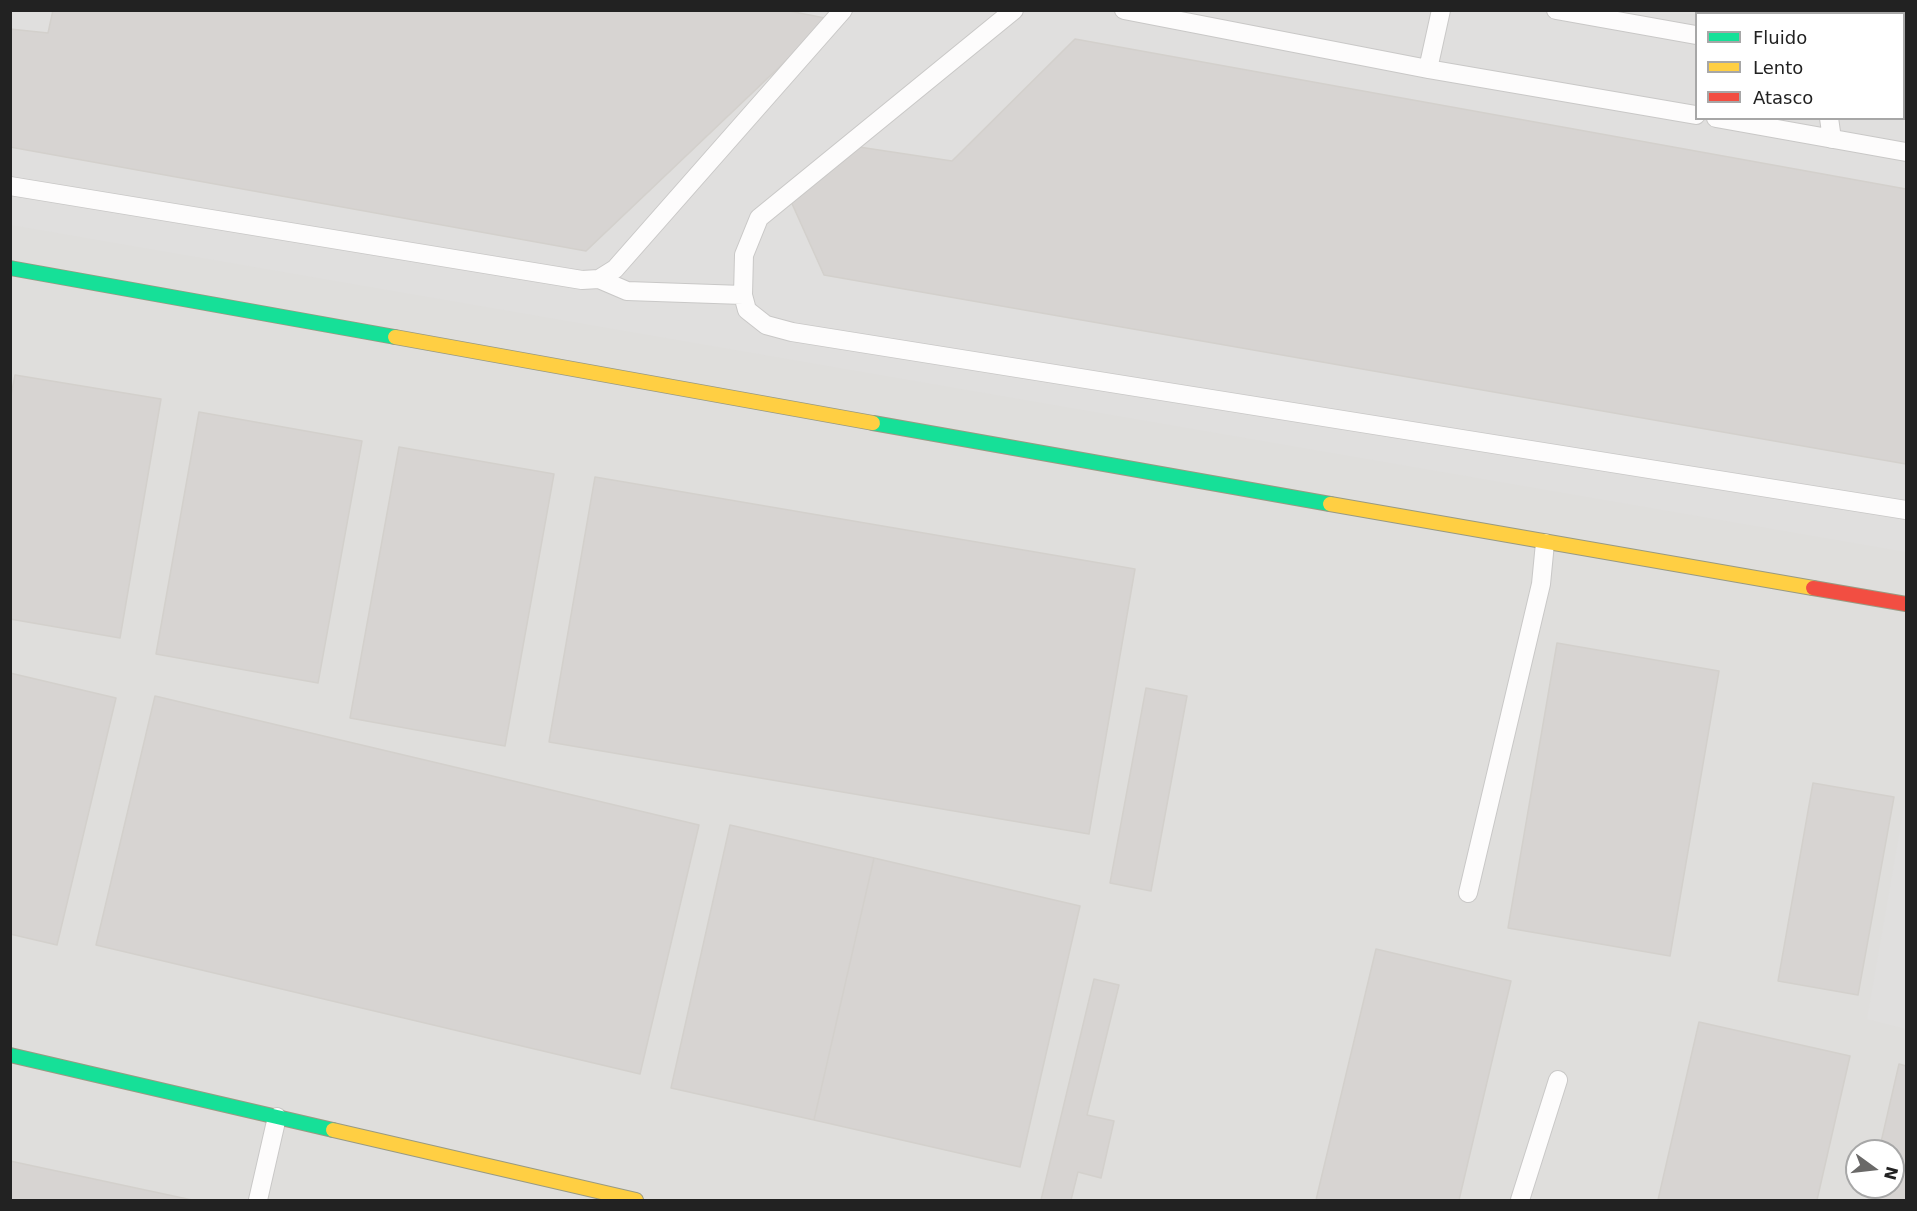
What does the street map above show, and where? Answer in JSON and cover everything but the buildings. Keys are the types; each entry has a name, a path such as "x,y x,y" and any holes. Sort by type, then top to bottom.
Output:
{"street":[{"path":"10,268 1545,543 1906,604"},
{"path":"10,1055 636,1200"}],"lane":[{"path":"599,279 615,268 843,10"},
{"path":"1014,10 759,218 744,255 743,295 747,310 766,325 792,332 1906,510"},
{"path":"1124,10 1428,69 1695,115"},
{"path":"1428,69 1441,10"},
{"path":"1556,10 1695,35"},
{"path":"1727,120 1906,152"},
{"path":"1829,120 1832,139"},
{"path":"10,186 582,280 599,279 627,291 743,295"},
{"path":"1468,893 1541,584 1545,543"},
{"path":"1520,1200 1558,1080"},
{"path":"258,1200 277,1117"}],"shaded area":[{"path":"10,11 1906,11 1906,552 11,225"},
{"path":"11,11 1906,11 1906,1200 11,1200"},
{"path":"1906,795 1906,1029 1867,1019"}],"traffic: fast":[{"path":"10,268 395,337"},
{"path":"873,423 1330,504"},
{"path":"10,1055 333,1130"}],"traffic: slow":[{"path":"395,337 873,423"},
{"path":"1330,504 1813,588"},
{"path":"333,1130 636,1200"}],"traffic: jam":[{"path":"1813,588 1906,604"}]}
